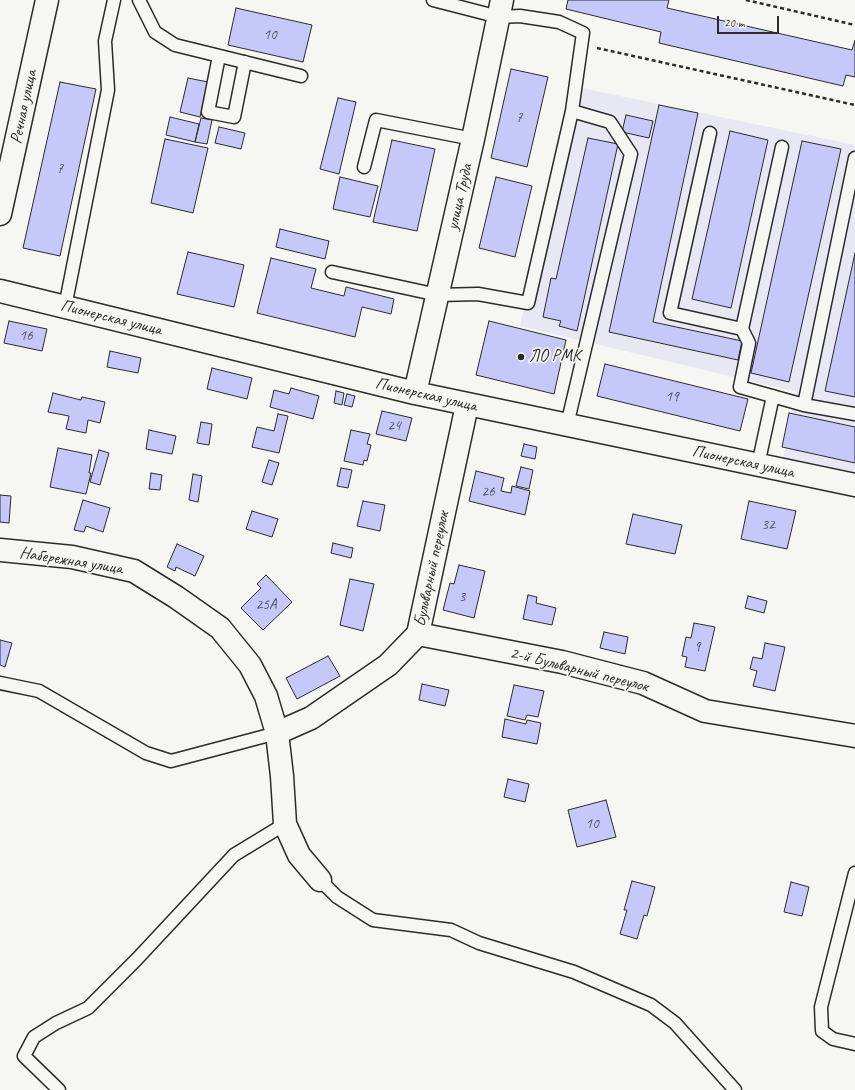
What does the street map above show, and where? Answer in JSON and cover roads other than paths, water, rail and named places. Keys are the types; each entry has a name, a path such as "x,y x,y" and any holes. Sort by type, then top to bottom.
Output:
{"street":[{"name":"Речная улица","path":"0,214 47,0"},
{"name":"улица Труда","path":"415,393 473,139 500,8"},
{"name":"Пионерская улица","path":"0,291 415,393 855,485"},
{"name":"Бульварный переулок","path":"277,733 311,718 388,665 418,634 467,404"},
{"name":"Набережная улица","path":"0,550 72,557 134,571 176,597 220,628 250,665 266,696 277,733 282,776 284,824"},
{"name":"2-й Бульварный переулок","path":"418,634 562,662 643,683 704,711 855,736"},
{"path":"284,824 299,855 320,880"}],"lane":[{"path":"65,307 108,90 105,41 114,0"},
{"path":"139,0 155,32 175,45 301,76"},
{"path":"332,272 438,295 478,294 528,303 572,111 583,33 560,22 520,16 500,8 433,0"},
{"path":"219,56 208,112 234,117 245,62"},
{"path":"567,425 631,154 610,122 572,111"},
{"path":"364,167 376,120 473,139"},
{"path":"710,133 670,313 742,329"},
{"path":"782,147 742,329 749,343 740,387 804,405 855,414"},
{"path":"804,405 855,158"},
{"path":"758,465 773,396"},
{"path":"0,683 39,691 146,753 171,761 277,733"},
{"path":"59,1090 24,1056 34,1037 56,1022 88,1008 137,959 234,855 284,824"},
{"path":"855,873 821,1007 822,1030 833,1039 855,1044"},
{"path":"320,880 338,897 373,920 451,930 480,944 574,972 651,1005 675,1023 735,1090"}],"place":[{"name":"ЛО РМК","path":"521,357"}]}
